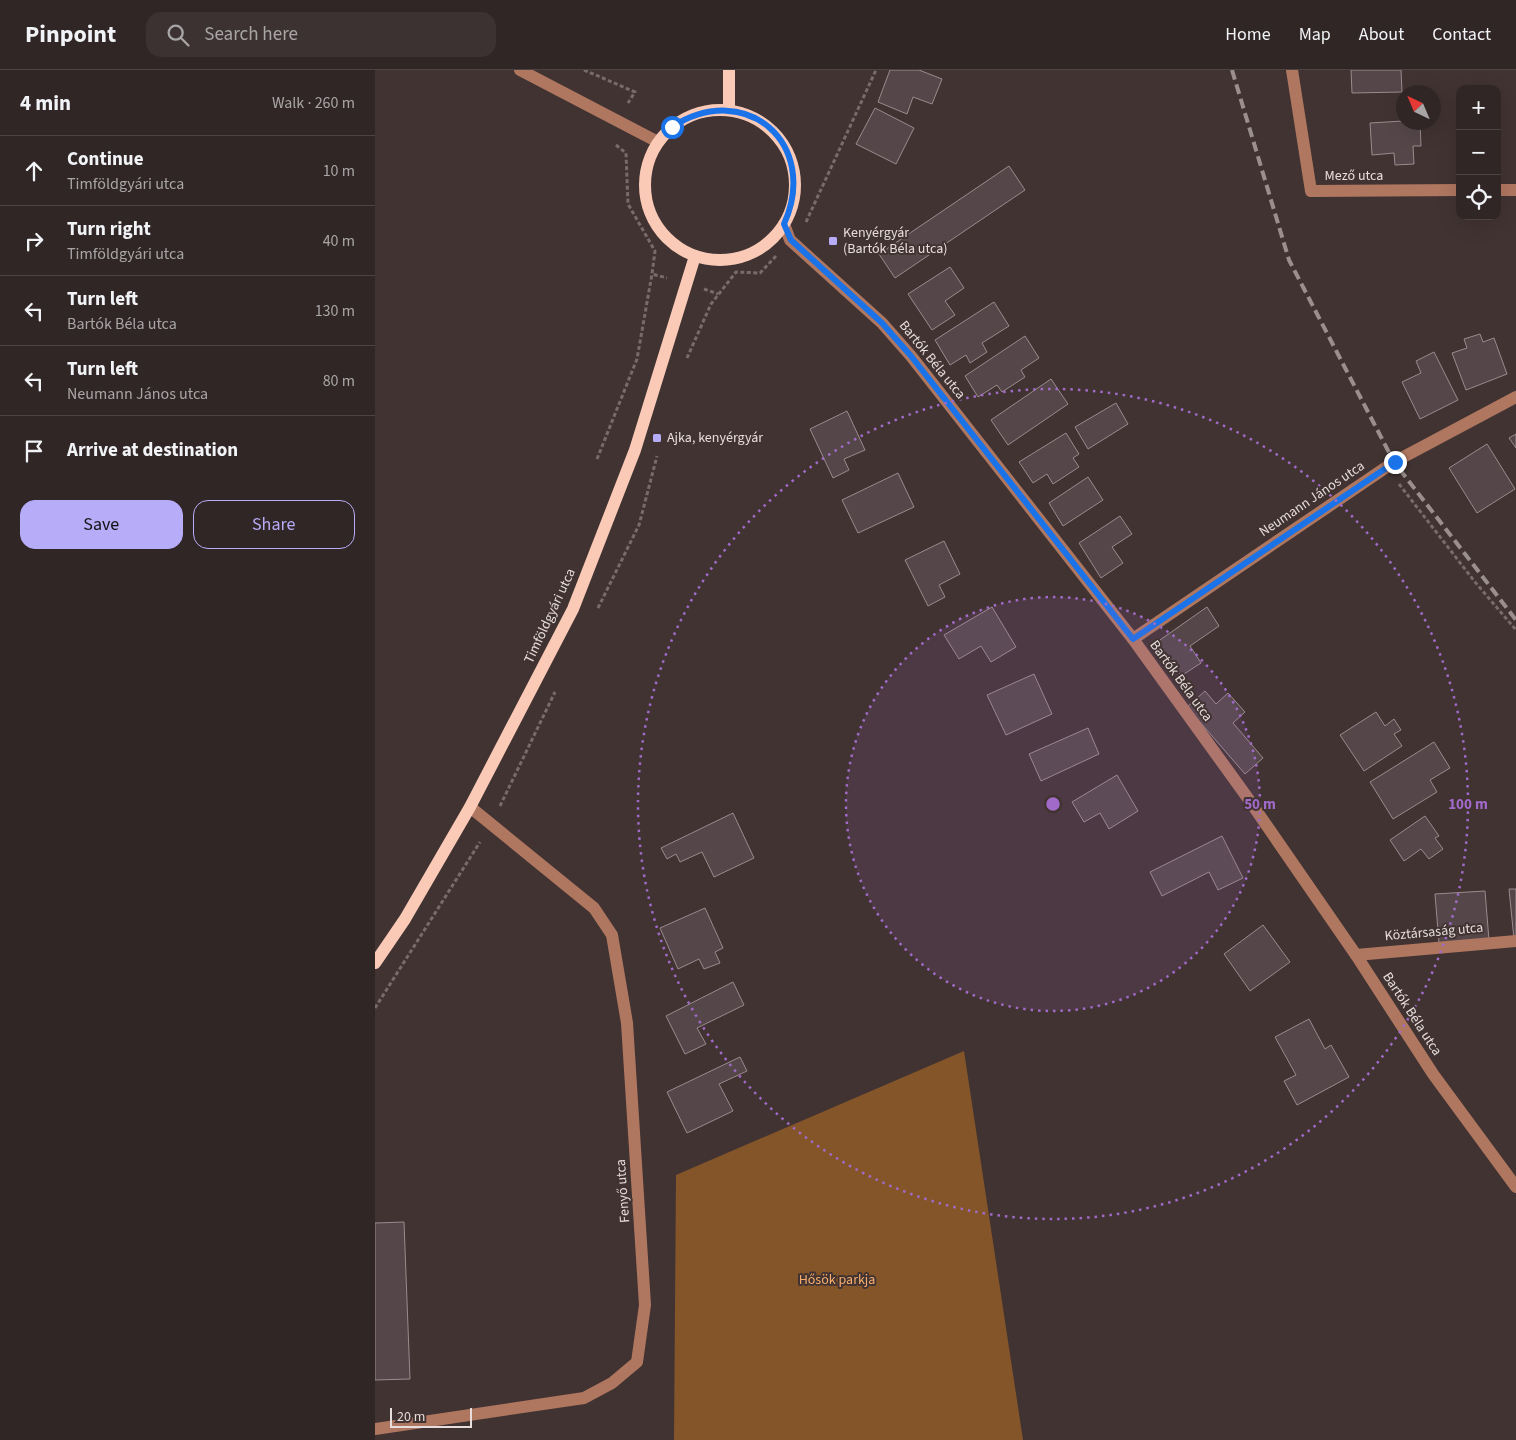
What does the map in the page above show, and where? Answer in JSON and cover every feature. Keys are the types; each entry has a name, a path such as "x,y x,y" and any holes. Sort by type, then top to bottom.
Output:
{"main road":[{"path":"729,70 729,110"},
{"path":"708,110 729,110 747,114 764,123 778,136 788,152 794,170 795,188 792,207 784,224 771,240 754,251 735,258 715,260 695,256 675,245 659,228 648,208 645,186 648,163 658,142 672,127 689,116 708,110"},
{"name":"Timföldgyári utca","path":"375,963 405,919 470,807 573,609 635,450 695,256"}],"street":[{"path":"520,70 658,142"},
{"name":"Mező utca","path":"1292,70 1311,191 1456,190"},
{"path":"1501,190 1516,190"},
{"name":"Bartók Béla utca","path":"784,224 791,240 882,323 911,356 1133,639 1247,797 1355,955 1433,1074 1516,1187"},
{"name":"Neumann János utca","path":"1133,639 1386,467 1516,397"},
{"name":"Fenyő utca","path":"375,1429 584,1398 612,1383 637,1362 645,1305 627,1023 611,935 594,908 470,807"},
{"name":"Köztársaság utca","path":"1355,955 1516,941"}],"path":[{"path":"584,70 635,92 618,121 611,141 626,153 628,204 655,251 637,360 597,459"},
{"path":"803,227 876,70"},
{"path":"652,274 687,283 718,294"},
{"path":"1386,467 1475,582 1516,630"}],"green space":[{"name":"Hősök parkja","path":"964,1051 1023,1440 674,1440 676,1175"}],"building":[{"path":"890,70 919,70 942,79 932,104 913,97 907,114 878,102"},
{"path":"1351,70 1401,70 1402,85 1396,85 1396,92 1352,93"},
{"path":"875,108 914,128 896,164 856,144"},
{"path":"1396,121 1396,130 1420,130 1421,146 1413,146 1414,164 1395,165 1394,153 1372,155 1370,123"},
{"path":"1009,166 1025,190 895,278 879,254"},
{"path":"950,267 964,288 945,301 955,315 932,330 908,294"},
{"path":"994,302 1009,326 982,343 987,352 970,363 966,355 950,365 935,340"},
{"path":"1480,334 1483,342 1494,338 1507,374 1466,390 1452,353 1467,348 1464,339"},
{"path":"1025,336 1039,358 1021,370 1025,377 1002,392 997,385 978,397 965,376"},
{"path":"1434,352 1458,400 1420,419 1402,382 1421,373 1416,361"},
{"path":"1051,379 1068,404 1008,445 991,420"},
{"path":"1116,403 1128,424 1088,449 1075,427"},
{"path":"847,411 865,450 844,459 849,470 833,478 810,429"},
{"path":"1066,433 1079,454 1073,458 1079,467 1053,484 1047,474 1033,483 1019,462"},
{"path":"1516,434 1516,448 1509,438"},
{"path":"1487,444 1515,489 1477,513 1449,468"},
{"path":"898,473 914,507 858,533 842,500"},
{"path":"1088,477 1103,500 1063,526 1049,503"},
{"path":"1120,516 1132,534 1112,547 1123,563 1101,578 1079,543"},
{"path":"944,541 960,574 939,585 945,597 928,606 905,560"},
{"path":"992,607 1016,647 991,662 981,646 959,659 944,635"},
{"path":"1207,607 1219,626 1190,646 1201,663 1181,676 1157,642"},
{"path":"1034,674 1052,714 1006,735 987,695"},
{"path":"1205,691 1216,704 1228,693 1245,712 1233,723 1263,758 1245,774 1187,707"},
{"path":"1376,712 1385,726 1394,719 1401,730 1394,734 1402,746 1364,771 1340,735"},
{"path":"1088,728 1099,754 1041,781 1029,754"},
{"path":"1434,742 1450,768 1430,780 1437,792 1393,819 1370,782"},
{"path":"1117,775 1138,811 1109,829 1100,813 1084,822 1072,802"},
{"path":"733,813 754,858 714,877 702,852 680,862 676,854 667,859 661,848"},
{"path":"1425,816 1439,836 1435,838 1443,849 1429,859 1421,849 1404,861 1390,840"},
{"path":"1222,836 1243,878 1218,890 1209,872 1162,896 1150,872"},
{"path":"1509,889 1516,889 1516,939 1514,939"},
{"path":"1485,891 1489,940 1439,943 1435,894"},
{"path":"705,908 723,948 715,952 720,963 704,969 699,959 678,969 660,928"},
{"path":"1263,925 1290,962 1250,991 1224,954"},
{"path":"733,982 744,1005 697,1028 706,1044 685,1054 666,1016"},
{"path":"1309,1019 1325,1049 1331,1045 1349,1077 1297,1105 1284,1081 1296,1075 1275,1037"},
{"path":"740,1057 747,1071 719,1084 733,1111 687,1133 667,1092"},
{"path":"404,1222 410,1379 375,1380 375,1223"}],"railway":[{"path":"1232,70 1289,260 1394,462 1516,620"}],"place":[{"name":"Kenyérgyár (Bartók Béla utca)","path":"833,241"},
{"name":"Ajka, kenyérgyár","path":"657,438"}],"route":[{"path":"672,127 689,116 708,110 729,110 747,114 764,123 778,136 788,152 794,170 795,188 792,207 784,224 791,240 882,323 911,356 1133,639 1395,462"}]}
